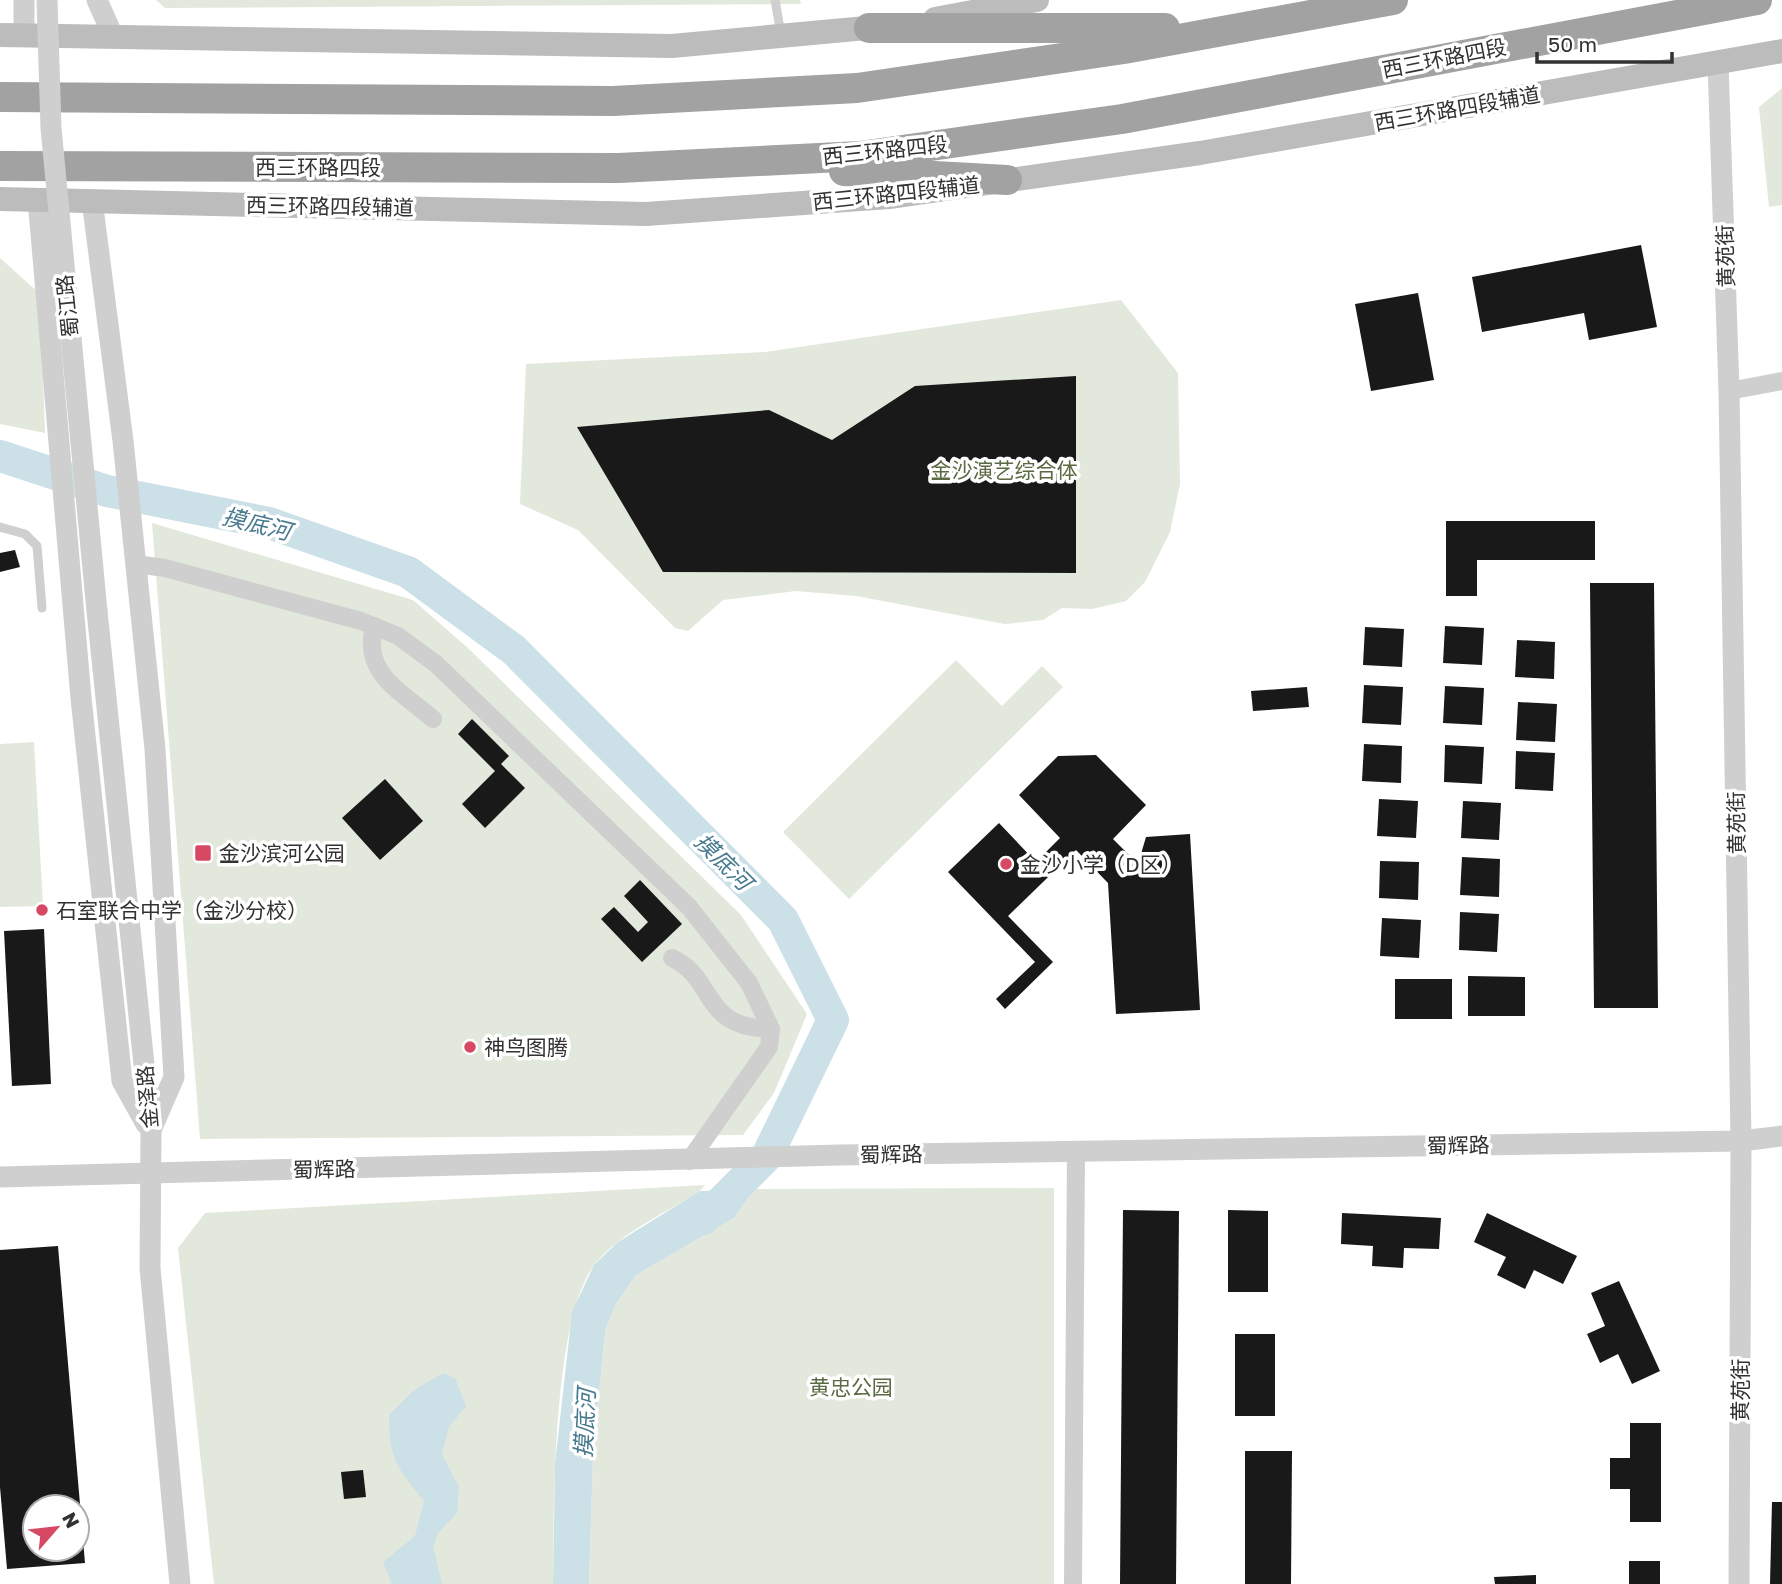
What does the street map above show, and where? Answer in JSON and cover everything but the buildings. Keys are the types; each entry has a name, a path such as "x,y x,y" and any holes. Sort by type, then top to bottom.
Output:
{"highway":[{"path":"0,97 613,101 857,88 1124,49 1393,0"},
{"name":"西三环路四段","path":"0,166 619,169 860,156 1122,118 1757,0"},
{"path":"869,28 1242,28"},
{"path":"710,164 1007,180"}],"main road":[{"path":"12,36 672,46 910,24 1037,0"},
{"name":"西三环路四段辅道","path":"0,199 646,214 889,197 1200,153 1782,51"}],"street":[{"path":"12,36 24,0"},
{"name":"蜀江路","path":"47,0 51,128 97,611"},
{"path":"97,0 113,36"},
{"name":"黄苑街","path":"1718,63 1729,391 1741,1141 1740,1584"},
{"path":"38,199 56,433 122,1081 150,1132"},
{"path":"92,200 124,452 155,750 174,1077 150,1132"},
{"path":"1729,391 1782,381"},
{"path":"136,564 165,568 313,606 398,636 436,664 689,907 749,982 771,1029 769,1047 689,1161"},
{"name":"金泽路","path":"97,611 150,1132 150,1268 180,1584"},
{"path":"374,626 371,656 379,672 433,719"},
{"path":"672,958 683,963 695,977 718,1012 754,1029 771,1029"},
{"name":"蜀辉路","path":"0,1177 734,1160 790,1156 1741,1141 1782,1136"},
{"path":"1073,1584 1076,1151"}],"lane":[{"path":"775,0 782,36"},
{"path":"0,527 24,534 37,546 42,608"}],"green space":[{"path":"156,0 800,0 801,4 165,8"},
{"path":"1782,88 1782,205 1769,207 1759,107"},
{"path":"0,258 40,294 45,433 0,424"},
{"name":"金沙演艺综合体","path":"1121,300 1178,373 1180,484 1170,532 1145,582 1126,601 1092,609 1062,608 1043,620 1005,624 856,596 796,591 723,600 688,631 675,628 578,530 520,504 526,364 765,352"},
{"name":"金沙滨河公园","path":"152,523 413,600 469,649 741,915 807,1014 774,1093 743,1135 200,1139"},
{"path":"956,660 1002,706 1042,666 1063,687 849,899 783,832"},
{"path":"34,742 43,906 0,907 0,744"},
{"path":"705,1185 700,1191 618,1242 595,1264 581,1290 570,1327 558,1417 553,1584 214,1584 178,1248 205,1213"},
{"name":"黄忠公园","path":"1054,1188 1054,1584 589,1584 593,1458 606,1328 616,1304 636,1275 734,1218 754,1189"}],"water":[{"path":"754,1189 734,1218 636,1275 616,1304 606,1328 603,1352 593,1458 589,1584 553,1584 555,1464 572,1312 594,1265 618,1242 700,1191"},
{"path":"443,1373 455,1378 466,1406 449,1427 442,1454 459,1487 457,1513 438,1533 433,1547 442,1584 392,1584 383,1562 415,1536 424,1501 396,1462 391,1443 389,1415 414,1390"}],"waterway":[{"name":"摸底河","path":"0,456 107,491 269,523 408,572 514,650 783,920 833,1020 767,1156 704,1219"}],"place":[{"name":"金沙滨河公园","path":"203,853"},
{"name":"金沙小学（D区）","path":"1006,864"},
{"name":"石室联合中学（金沙分校）","path":"42,910"},
{"name":"神鸟图腾","path":"470,1047"}]}
